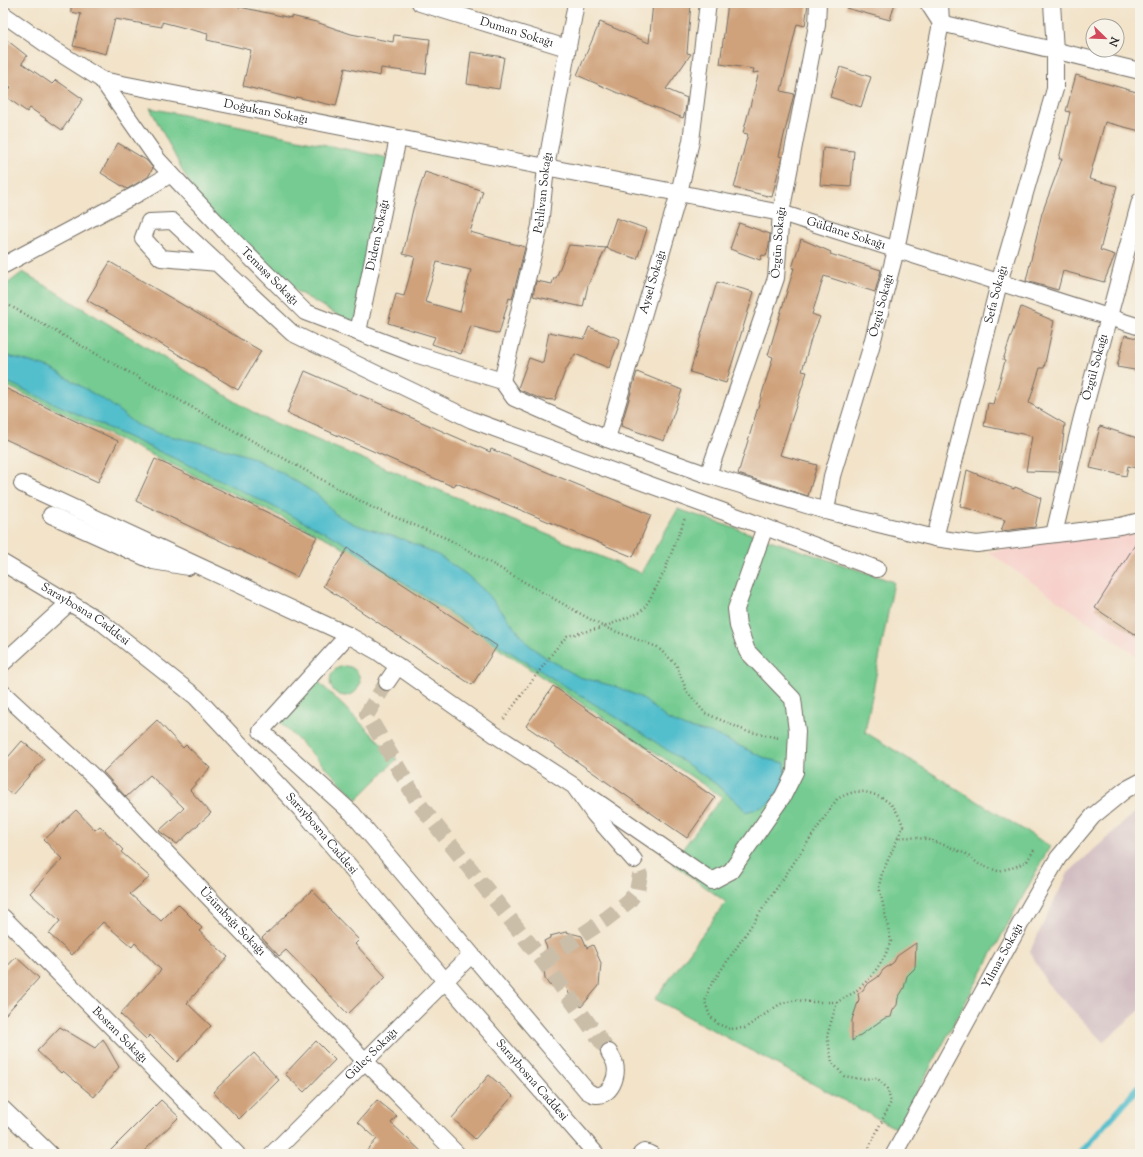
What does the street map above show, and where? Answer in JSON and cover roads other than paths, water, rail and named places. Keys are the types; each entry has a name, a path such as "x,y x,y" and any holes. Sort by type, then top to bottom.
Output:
{"street":[{"name":"Duman Sokağı","path":"420,3 567,48"},
{"name":"Pehlivan Sokağı","path":"502,380 540,226 546,167 576,3"},
{"name":"Aysel Sokağı","path":"606,439 679,193 691,141 708,3"},
{"name":"Özgün Sokağı","path":"708,475 776,278 781,213 817,25 818,3"},
{"path":"928,3 942,23 1140,71"},
{"name":"Özgü Sokağı","path":"826,511 832,476 870,351 896,250 942,23 940,3"},
{"name":"Sefa Sokağı","path":"935,538 999,283 1055,89 1055,51 1052,3"},
{"name":"Doğukan Sokağı","path":"3,14 50,47 102,80 546,167"},
{"name":"Temaşa Sokağı","path":"102,80 158,160 234,241 305,312 415,354 502,380"},
{"name":"Didem Sokağı","path":"358,332 398,138"},
{"name":"Güldane Sokağı","path":"546,167 781,213 1140,327"},
{"path":"3,265 137,194 171,174"},
{"name":"Özgül Sokağı","path":"1054,534 1081,421 1140,201"},
{"path":"218,263 292,333 472,420 877,568"},
{"path":"502,380 514,398 606,439 708,475 826,511 935,538 977,544 1120,526 1140,521"},
{"path":"22,484 348,635 378,652 494,734 574,786 712,881 731,870 783,796 795,772 797,731 793,699 747,651 738,626 736,609 765,527"},
{"path":"51,515 153,561 210,571"},
{"name":"Saraybosna Caddesi","path":"3,563 100,621 196,697 309,818 446,982 596,1154"},
{"path":"3,663 70,602"},
{"path":"348,635 261,731 352,813 587,1092 596,1095 604,1093 611,1087 615,1078 615,1063 609,1052"},
{"path":"387,682 398,666"},
{"name":"Üzümbağı Sokağı","path":"3,693 96,779 365,1061 457,1154"},
{"name":"Yılmaz Sokağı","path":"894,1154 1025,915 1058,858 1093,816 1125,790 1140,782"},
{"path":"574,786 594,814 634,860"},
{"name":"Bostan Sokağı","path":"3,917 237,1154"},
{"name":"Güleç Sokağı","path":"272,1154 446,982 471,955"},
{"path":"3,1108 50,1154"},
{"path":"641,1154 644,1152 651,1154"}],"water":[{"path":"3,355 52,369 109,403 135,424 160,434 216,446 251,457 284,474 318,495 335,514 356,525 405,540 438,555 467,575 488,594 528,644 542,655 579,677 617,687 642,698 667,719 685,727 714,734 767,759 785,763 784,784 782,791 773,802 746,812 716,784 648,737 513,654 336,538 202,471 3,380"}],"waterway":[{"path":"1080,1154 1140,1085"}],"tunnel":[{"path":"387,682 367,714 419,804 543,961 609,1052"},
{"path":"543,961 606,919 629,901 637,891 640,875 634,860"}]}
